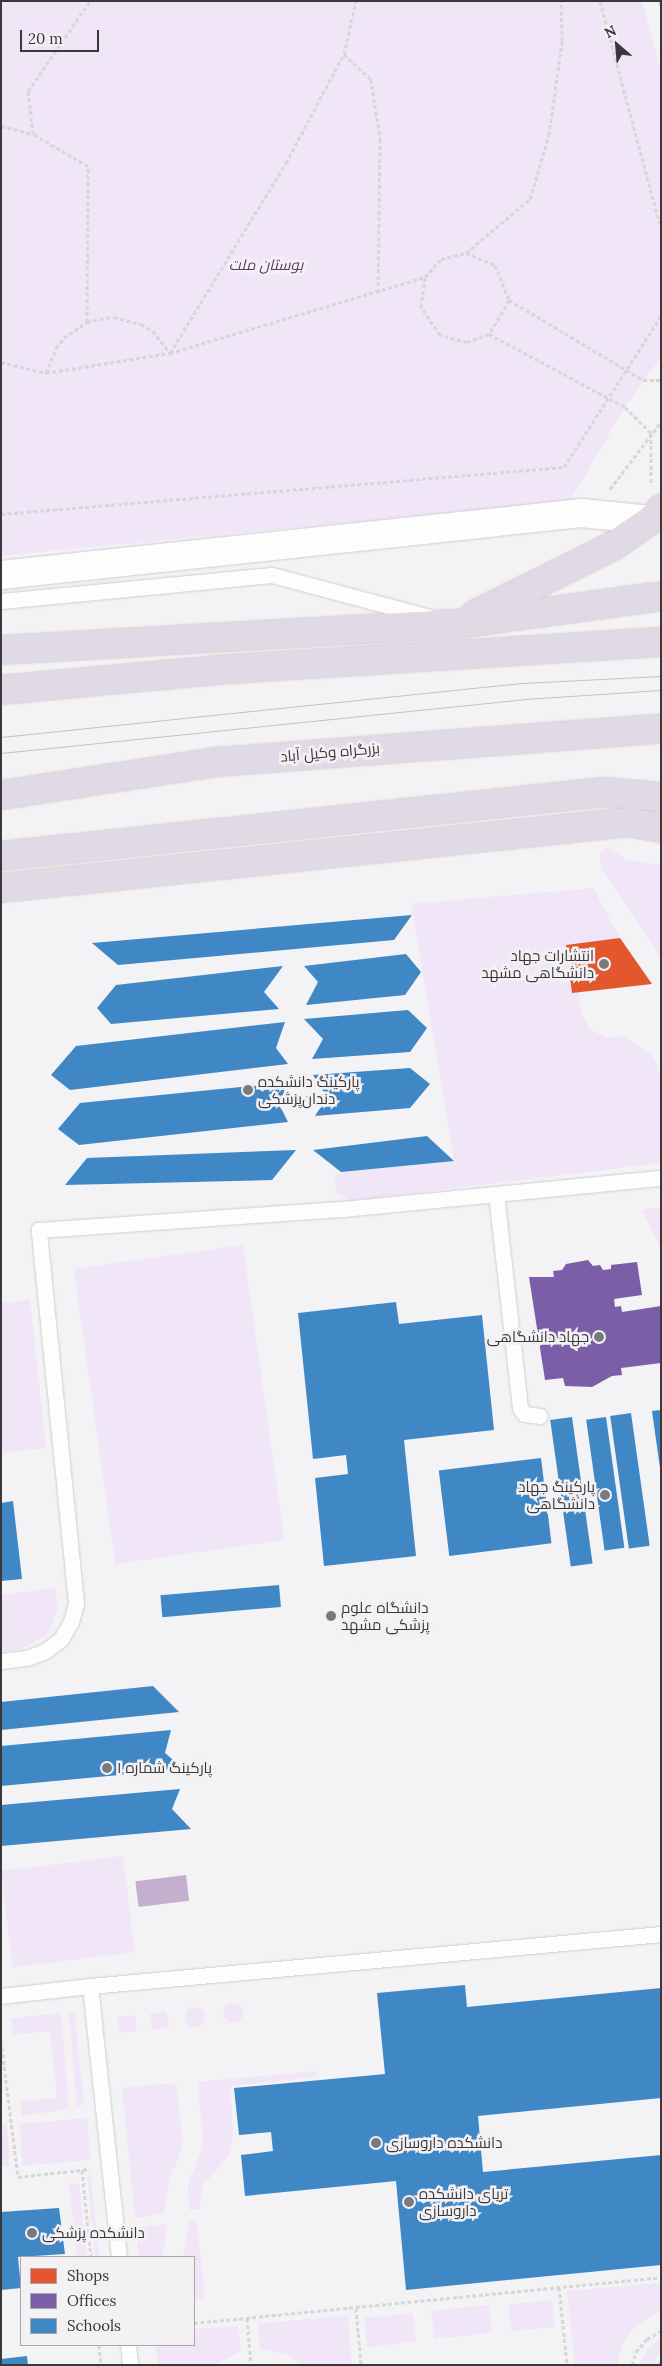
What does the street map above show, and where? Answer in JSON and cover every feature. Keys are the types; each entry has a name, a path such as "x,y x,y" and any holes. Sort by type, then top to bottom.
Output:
{"highway":[{"path":"457,624 613,546 656,514"},
{"path":"1,650 457,624 661,596"},
{"path":"1,690 215,670 661,642"},
{"name":"بزرگراه وکیل آباد","path":"1,795 217,762 661,729"},
{"path":"1,856 605,792 661,797"},
{"path":"1,888 629,822 661,828"}],"street":[{"path":"1,575 582,514 656,514"}],"lane":[{"path":"1,601 272,575 457,624"},
{"path":"1,1661 27,1658 45,1651 66,1630 76,1604 40,1230 342,1209 661,1178"},
{"path":"496,1194 520,1408 524,1414 540,1416"},
{"path":"1,1996 90,1986 661,1934"},
{"path":"90,1986 119,2256"},
{"path":"128,2346 130,2365"}],"path":[{"path":"33,134 28,91 90,1"},
{"path":"170,352 286,163 344,54 356,1"},
{"path":"1,362 46,373 170,352 378,294 424,277 442,259 466,253 530,199 549,135 562,42 561,1"},
{"path":"600,1 661,228"},
{"path":"660,1 661,6"},
{"path":"344,54 371,79 380,139 378,294"},
{"path":"1,126 33,134 88,166 87,322"},
{"path":"466,253 495,265 510,300 643,380 661,380"},
{"path":"424,277 420,307 440,335 466,342 490,334 510,300"},
{"path":"1,514 564,467 661,316"},
{"path":"46,373 56,348 87,322 114,317 141,324 152,331 170,352"},
{"path":"490,334 624,407 651,433 656,514"},
{"path":"582,514 616,483 651,433 661,422"},
{"path":"1,2041 18,2177 109,2166"},
{"path":"82,2170 91,2256"},
{"path":"195,2323 661,2277"},
{"path":"559,2287 566,2365"},
{"path":"356,2308 362,2365"},
{"path":"247,2318 251,2365"},
{"path":"632,2365 636,2352 647,2339 661,2331"},
{"path":"99,2346 101,2365"},
{"path":"658,2365 661,2361"}],"green space":[{"name":"بوستان ملت","path":"1,1 642,1 661,70 661,357 625,407 570,501 1,556"},
{"path":"607,848 627,860 661,865 661,958 601,868 600,852"},
{"path":"593,888 620,938 566,945 572,993 578,992 582,1015 590,1030 608,1038 622,1036 650,1054 658,1067 661,1083 661,1163 350,1201 336,1192 334,1175 341,1172 454,1161 411,904"},
{"path":"661,1207 661,1249 642,1210"},
{"path":"243,1245 284,1540 115,1564 74,1269"},
{"path":"30,1300 46,1448 1,1453 1,1303"},
{"path":"55,1588 58,1608 48,1634 21,1649 1,1652 1,1595"},
{"path":"123,1856 135,1952 13,1967 1,1871"},
{"path":"233,2003 240,2006 243,2013 240,2020 233,2023 226,2020 223,2013 226,2006"},
{"path":"195,2007 202,2010 205,2017 202,2024 195,2027 188,2024 185,2017 188,2010"},
{"path":"166,2011 169,2027 152,2030 149,2014"},
{"path":"61,2013 69,2109 22,2116 21,2101 57,2098 50,2031 13,2035 11,2018"},
{"path":"69,2014 75,2014 84,2105 77,2106"},
{"path":"135,2015 137,2031 119,2033 117,2017"},
{"path":"316,2071 317,2077 230,2086 233,2134 230,2153 202,2187 200,2209 189,2210 188,2185 203,2145 198,2082"},
{"path":"176,2083 183,2145 169,2181 163,2214 135,2218 122,2088"},
{"path":"87,2118 91,2160 23,2166 19,2124"},
{"path":"1,2125 7,2125 10,2166 1,2167"},
{"path":"87,2177 91,2177 99,2256 95,2256"},
{"path":"79,2183 87,2256 77,2256 69,2184"},
{"path":"197,2221 205,2299 195,2299 195,2256 183,2256 189,2222"},
{"path":"166,2224 166,2239 161,2256 139,2256 136,2227"},
{"path":"661,2283 661,2311 632,2329 622,2344 617,2364 575,2365 567,2291"},
{"path":"552,2300 555,2327 511,2331 508,2305"},
{"path":"489,2305 492,2333 434,2339 431,2311"},
{"path":"413,2313 416,2342 367,2347 364,2318"},
{"path":"348,2315 352,2365 302,2365 287,2354 260,2349 258,2324"},
{"path":"238,2326 241,2351 214,2365 158,2365 156,2346 195,2346 195,2329"},
{"path":"661,2337 661,2351 653,2365 640,2365 645,2353"}],"shaded area":[{"path":"186,1875 189,1901 139,1907 135,1881"}],"building: Shops":[{"name":"انتشارات جهاد دانشگاهی مشهد","path":"620,938 652,984 572,993 566,945"}],"building: Offices":[{"name":"جهاد دانشگاهی","path":"588,1260 593,1266 600,1265 603,1270 611,1269 611,1265 637,1262 642,1295 614,1299 615,1307 621,1306 622,1312 661,1306 661,1363 621,1368 622,1375 612,1376 592,1387 565,1386 563,1378 545,1380 529,1277 554,1277 553,1271 562,1270 566,1264"}],"building: Schools":[{"path":"412,915 394,940 118,965 92,943"},
{"path":"406,954 421,972 405,995 306,1005 318,982 304,966"},
{"path":"283,966 264,992 279,1009 111,1024 97,1008 116,985"},
{"path":"408,1010 427,1028 410,1052 312,1059 323,1039 304,1019"},
{"path":"285,1022 276,1048 288,1064 70,1090 51,1075 76,1046"},
{"path":"410,1068 430,1084 410,1108 315,1116 327,1097 313,1075"},
{"path":"291,1082 278,1102 288,1122 79,1145 58,1129 80,1103"},
{"path":"427,1136 454,1161 341,1172 313,1150"},
{"path":"296,1150 272,1180 65,1185 87,1158"},
{"path":"396,1302 399,1324 482,1315 494,1430 404,1440 416,1556 324,1566 315,1478 348,1474 346,1455 313,1459 298,1313"},
{"path":"661,1410 661,1467 660,1468 652,1411"},
{"path":"631,1413 650,1546 629,1549 610,1416"},
{"path":"572,1417 593,1564 571,1567 550,1420"},
{"path":"606,1417 624,1548 605,1550 586,1420"},
{"path":"541,1458 551,1543 449,1556 439,1471"},
{"path":"13,1501 22,1579 1,1581 1,1503"},
{"path":"279,1585 281,1607 162,1617 160,1595"},
{"path":"153,1686 179,1712 1,1730 1,1702"},
{"path":"171,1730 165,1753 184,1769 1,1786 1,1746"},
{"path":"180,1789 172,1809 191,1829 1,1846 1,1805"},
{"name":"دانشکده داروسازی","path":"465,1985 467,2007 661,1988 661,2098 478,2116 483,2172 661,2155 661,2265 406,2290 396,2181 245,2196 241,2155 273,2151 271,2132 239,2135 234,2088 385,2074 377,1993"},
{"name":"دانشکده پزشکی","path":"59,2208 65,2254 18,2257 20,2288 1,2290 1,2212"},
{"path":"27,2356 28,2365 1,2365 1,2359"}],"tram line":[{"path":"1,737 522,683 661,676"},
{"path":"1,753 525,699 661,690"}],"place":[{"name":"انتشارات جهاد دانشگاهی مشهد","path":"604,964"},
{"name":"پارکینگ دانشکده دندان‌پزشکی","path":"248,1090"},
{"name":"جهاد دانشگاهی","path":"599,1337"},
{"name":"پارکینگ جهاد دانشگاهی","path":"605,1495"},
{"name":"دانشگاه علوم پزشکی مشهد","path":"331,1616"},
{"name":"پارکینگ شماره ۱","path":"107,1768"},
{"name":"دانشکده داروسازی","path":"376,2143"},
{"name":"تریای دانشکده داروسازی","path":"409,2202"},
{"name":"دانشکده پزشکی","path":"32,2233"}]}
